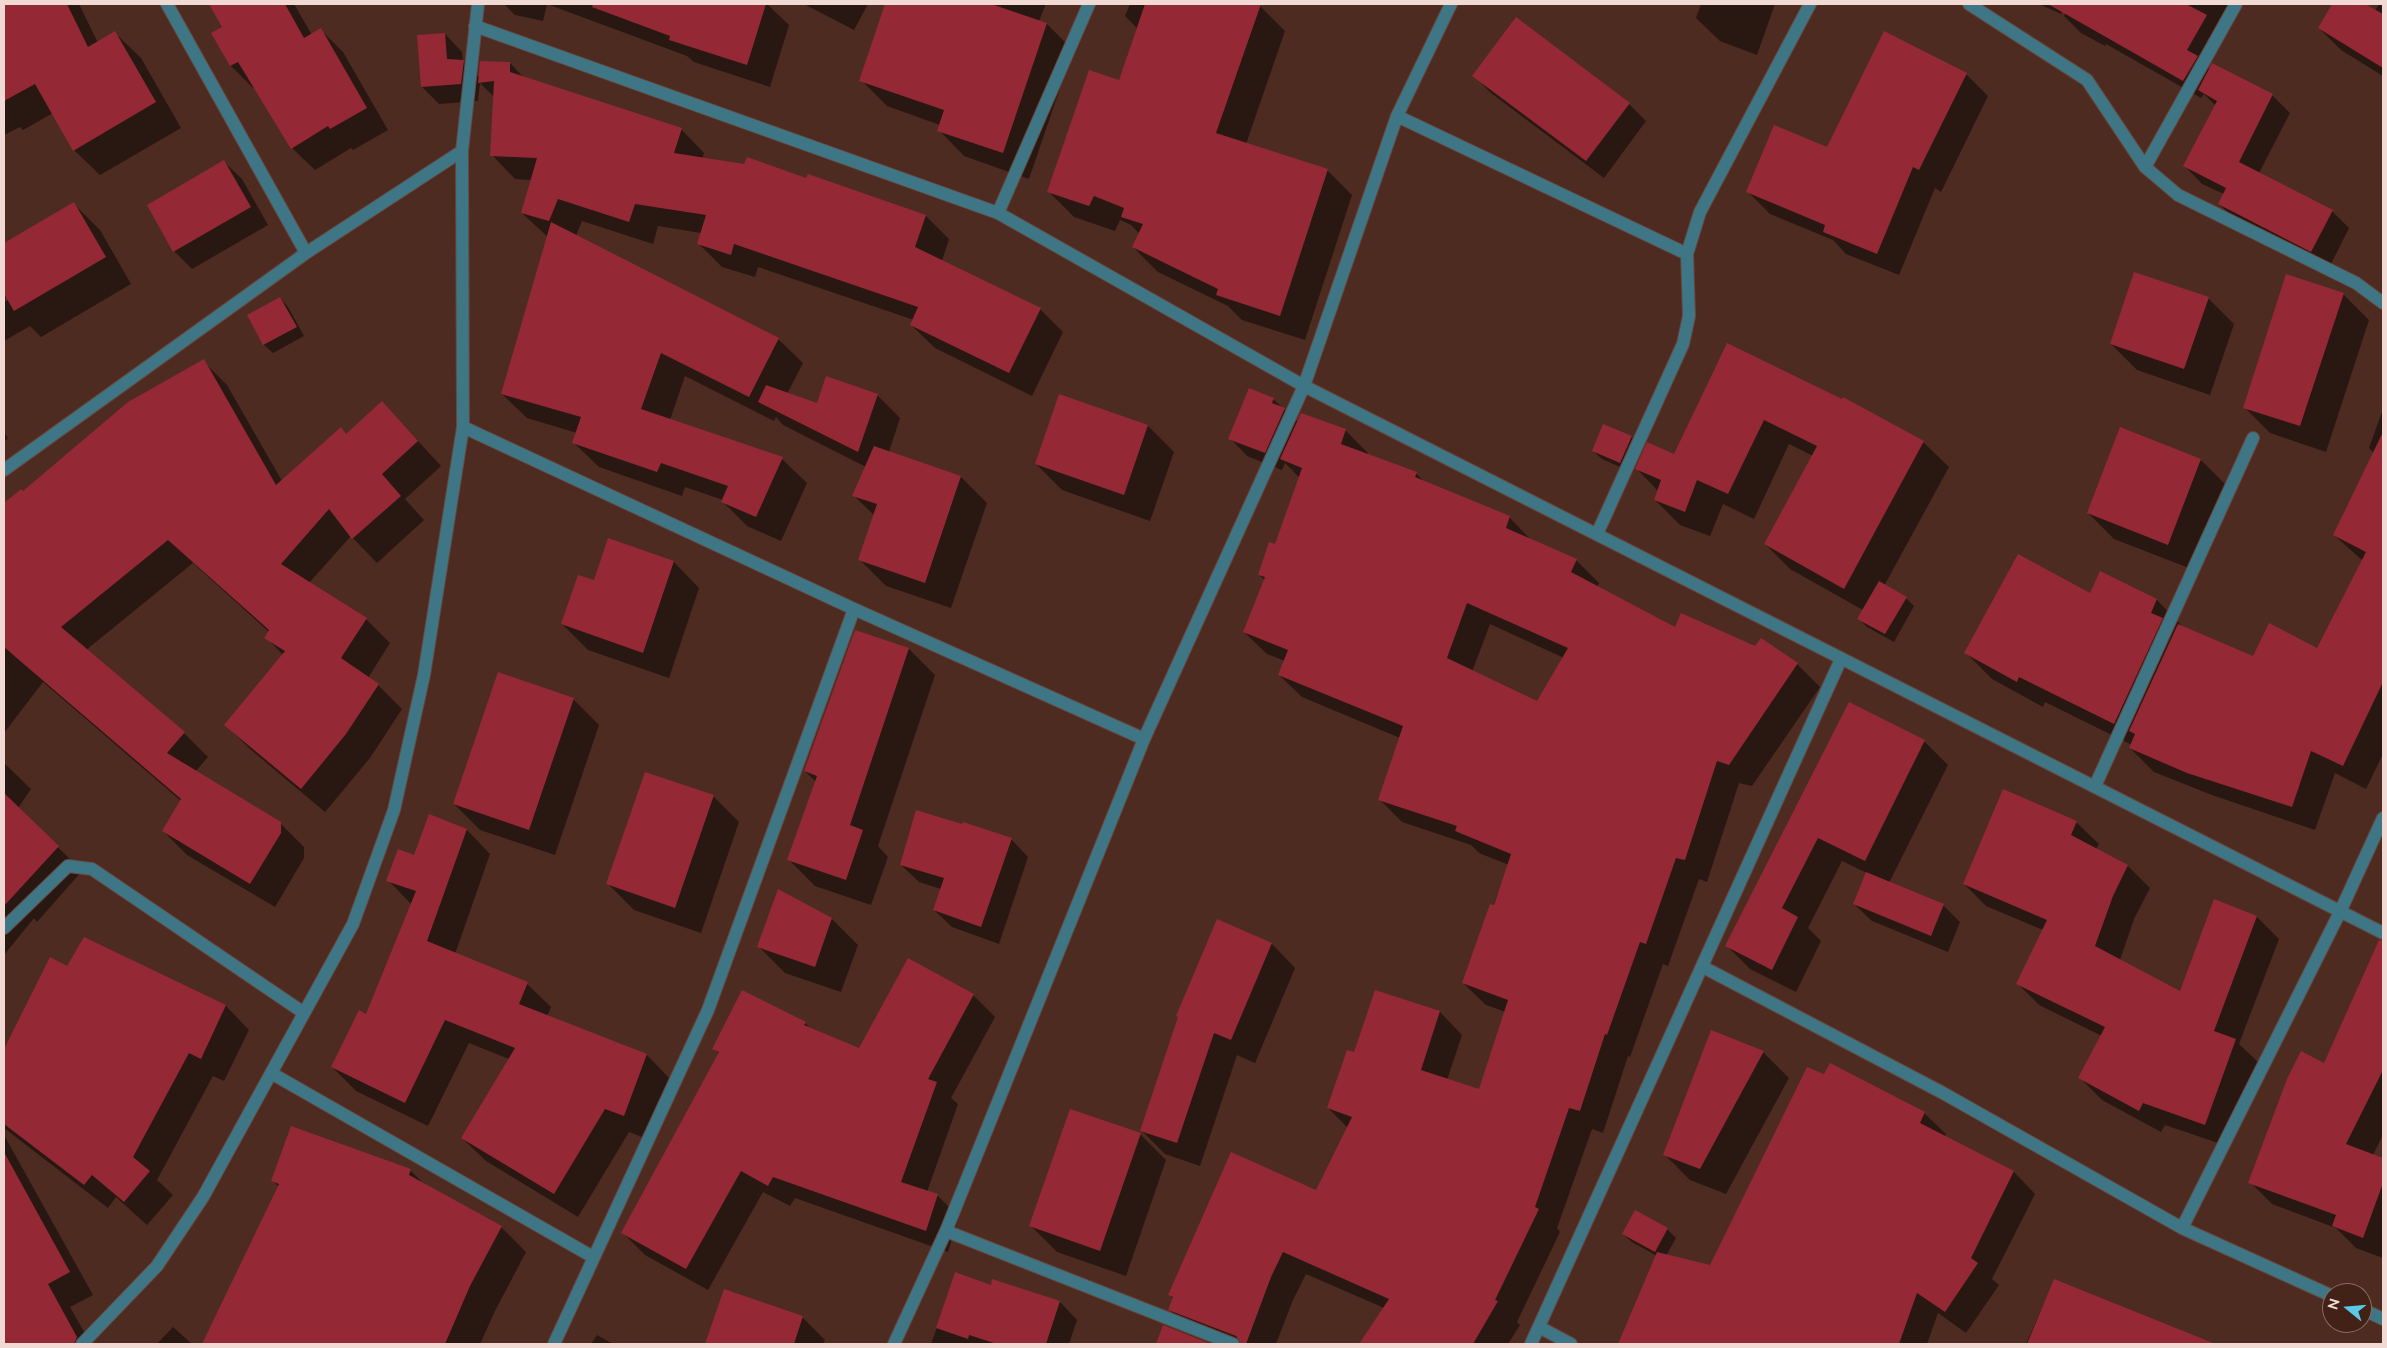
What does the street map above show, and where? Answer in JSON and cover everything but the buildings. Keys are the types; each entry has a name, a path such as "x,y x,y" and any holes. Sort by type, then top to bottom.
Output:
{"street":[{"path":"167,4 306,253"},
{"path":"82,1344 157,1266 203,1197 353,924 394,810 424,675 463,427 462,151 478,4"},
{"path":"998,213 1089,4"},
{"path":"894,1344 946,1231 1144,739 1304,386 1397,116 1451,4"},
{"path":"1597,534 1683,344 1689,316 1687,254 1700,212 1810,4"},
{"path":"1969,4 2087,80 2146,167 2178,195 2356,283 2383,302"},
{"path":"2146,167 2236,4"},
{"path":"475,26 998,213 1304,386 2383,933"},
{"path":"1397,116 1687,254"},
{"path":"4,470 306,253 462,151"},
{"path":"463,427 854,609 1144,739"},
{"path":"2095,786 2253,438"},
{"path":"554,1344 708,1010 854,609"},
{"path":"1532,1344 1841,659"},
{"path":"2182,1228 2340,912 2383,818"},
{"path":"4,928 68,866 92,869 304,1012"},
{"path":"1703,968 1943,1093 2182,1228 2322,1291"},
{"path":"271,1073 593,1257"},
{"path":"946,1231 1233,1344"},
{"path":"1539,1327 1571,1344"}]}
